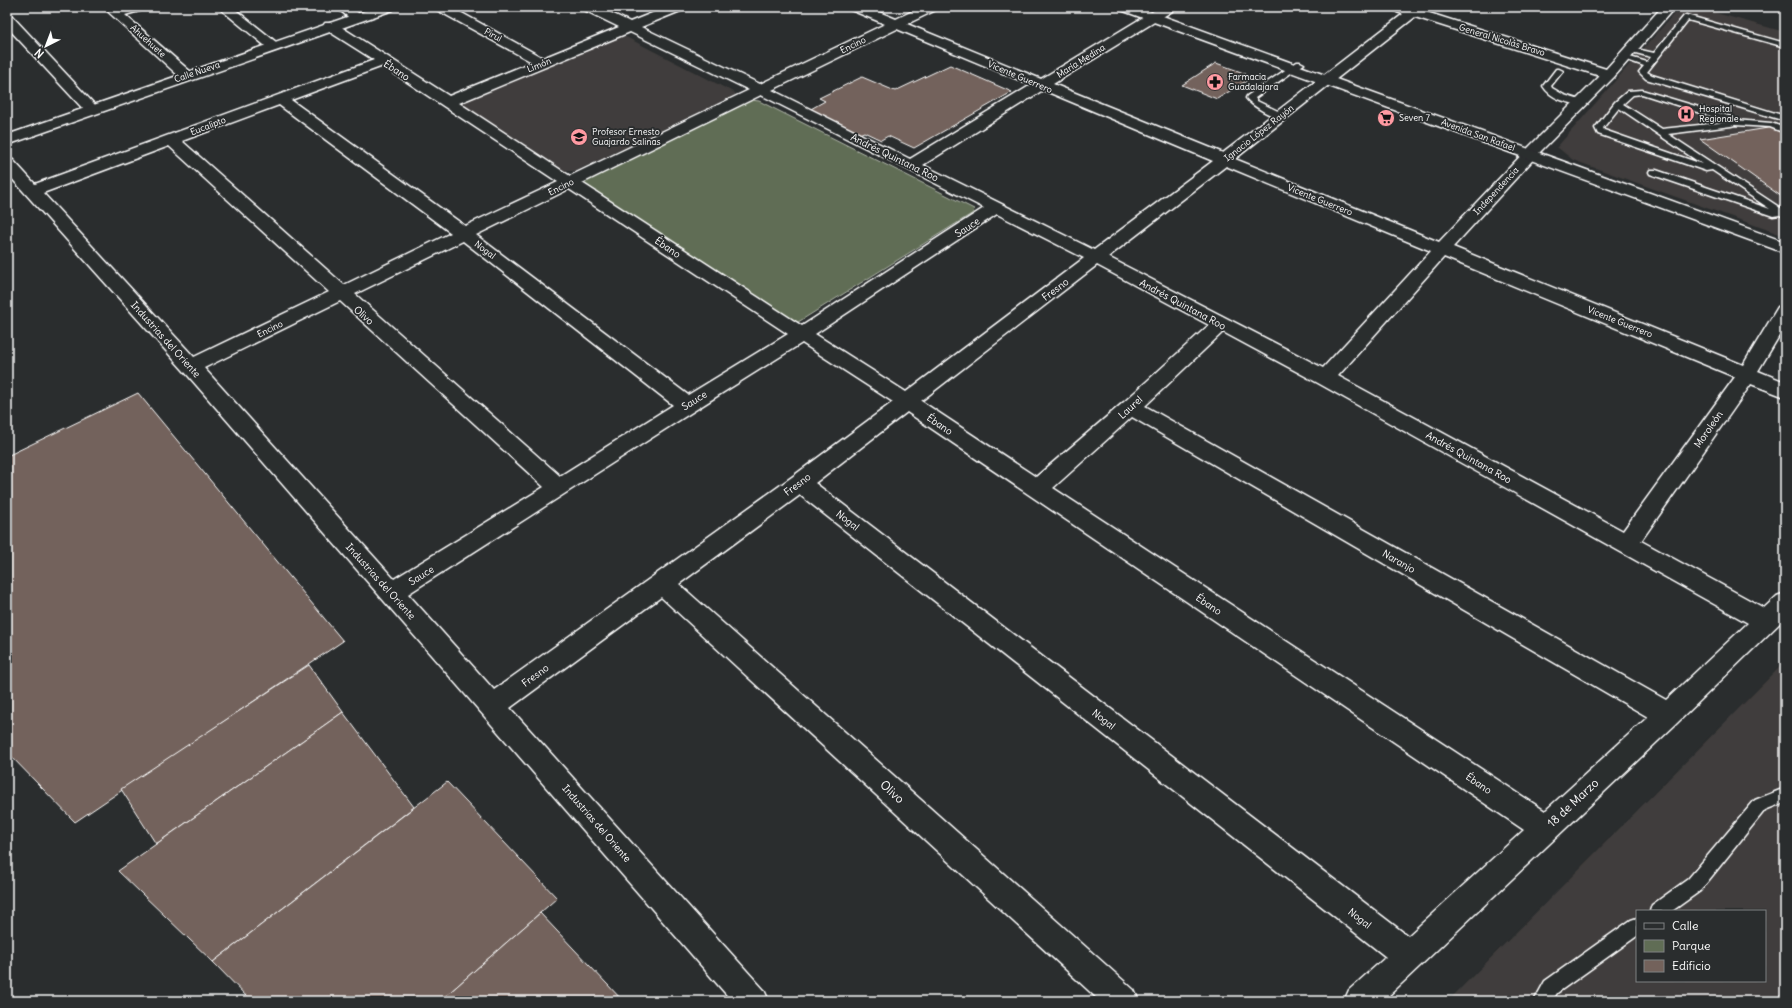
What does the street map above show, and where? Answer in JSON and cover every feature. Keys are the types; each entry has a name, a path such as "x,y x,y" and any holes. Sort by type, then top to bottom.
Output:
{"street":[{"path":"113,10 138,7"},
{"path":"224,7 274,46"},
{"path":"342,7 357,17"},
{"name":"Calle Nueva","path":"7,140 91,109 388,7"},
{"name":"Pirul","path":"442,7 543,63"},
{"name":"Andrés Quintana Roo","path":"589,7 761,90 1097,258 1325,378 1626,544 1776,612"},
{"name":"Limón","path":"448,102 678,7"},
{"name":"Vicente Guerrero","path":"856,7 1042,86 1785,390"},
{"name":"Encino","path":"192,366 931,7"},
{"name":"Avenida San Rafael","path":"1126,7 1155,11 1329,78 1785,240"},
{"name":"General Nicolás Bravo","path":"1396,7 1416,10 1609,74"},
{"name":"Independencia","path":"1325,378 1533,151 1609,74 1668,7"},
{"name":"Ahuehuete","path":"113,10 187,76"},
{"name":"Ignacio López Rayón","path":"1097,258 1416,10"},
{"name":"María Medina","path":"911,165 1042,86 1155,11"},
{"path":"7,20 91,109"},
{"name":"Ébano","path":"330,26 801,335 906,401 1546,828"},
{"name":"Eucalipto","path":"32,191 384,61"},
{"name":"Nogal","path":"280,99 464,234 687,404"},
{"name":"Olivo","path":"172,140 341,294 559,488"},
{"name":"Avenida San Rafael","path":"1533,151 1785,248"},
{"name":"Industrias del Oriente","path":"7,163 192,366 753,1001"},
{"name":"Sauce","path":"391,593 559,488 687,404 801,335 997,207"},
{"name":"Fresno","path":"493,706 800,482 1097,258"},
{"name":"Moroleón","path":"1626,544 1747,374 1785,311"},
{"name":"Laurel","path":"1036,489 1131,407 1221,324"},
{"name":"Naranjo","path":"1131,407 1668,715"},
{"name":"Nogal","path":"800,482 1408,955"},
{"name":"Olivo","path":"662,583 1123,1001"},
{"name":"18 de Marzo","path":"1360,1001 1668,715 1776,612"}],"lane":[{"path":"1785,45 1686,17 1643,72 1649,77 1785,119"},
{"path":"1627,53 1656,56"},
{"path":"1627,53 1649,65"},
{"path":"1281,116 1254,103 1250,98 1297,66"},
{"path":"1559,72 1548,86 1549,90 1580,103"},
{"path":"1725,175 1602,132 1599,128 1618,104 1631,93 1642,92 1729,119 1733,122 1771,125 1785,131"},
{"path":"1618,104 1785,216"},
{"path":"1661,132 1731,124 1733,122"},
{"path":"1653,172 1785,216"},
{"path":"1659,910 1694,885 1760,805 1785,795"},
{"path":"1544,1001 1551,987 1636,927"}],"shaded area":[{"name":"Hospital Regionale","path":"1680,7 1694,7 1785,32 1785,236 1573,160 1557,147"},
{"name":"Profesor Ernesto Guajardo Salinas","path":"619,37 626,37 735,93 735,95 576,171 565,171 462,104 463,102"},
{"path":"1785,662 1785,1001 1448,1001"}],"green space":[{"path":"751,100 759,101 974,209 973,213 795,324 582,183"}],"building":[{"name":"Farmacia Guadalajara","path":"1216,63 1244,73 1248,80 1217,99 1182,85"},
{"path":"950,65 1012,92 914,148 888,136 881,140 864,132 857,135 809,110 825,101 819,98 862,77 895,91"},
{"path":"1774,127 1785,133 1785,199 1700,139"},
{"path":"138,393 343,641 75,822 7,752 7,456"},
{"path":"309,665 343,712 156,844 121,789"},
{"path":"343,712 414,807 213,962 118,871"},
{"path":"447,782 557,898 440,1001 251,1001 213,962"},
{"path":"540,913 623,1001 440,1001"}],"place":[{"name":"Farmacia Guadalajara","path":"1215,82"},
{"name":"Hospital Regionale","path":"1686,114"},
{"name":"Seven 7","path":"1386,118"},
{"name":"Profesor Ernesto Guajardo Salinas","path":"579,137"}]}
